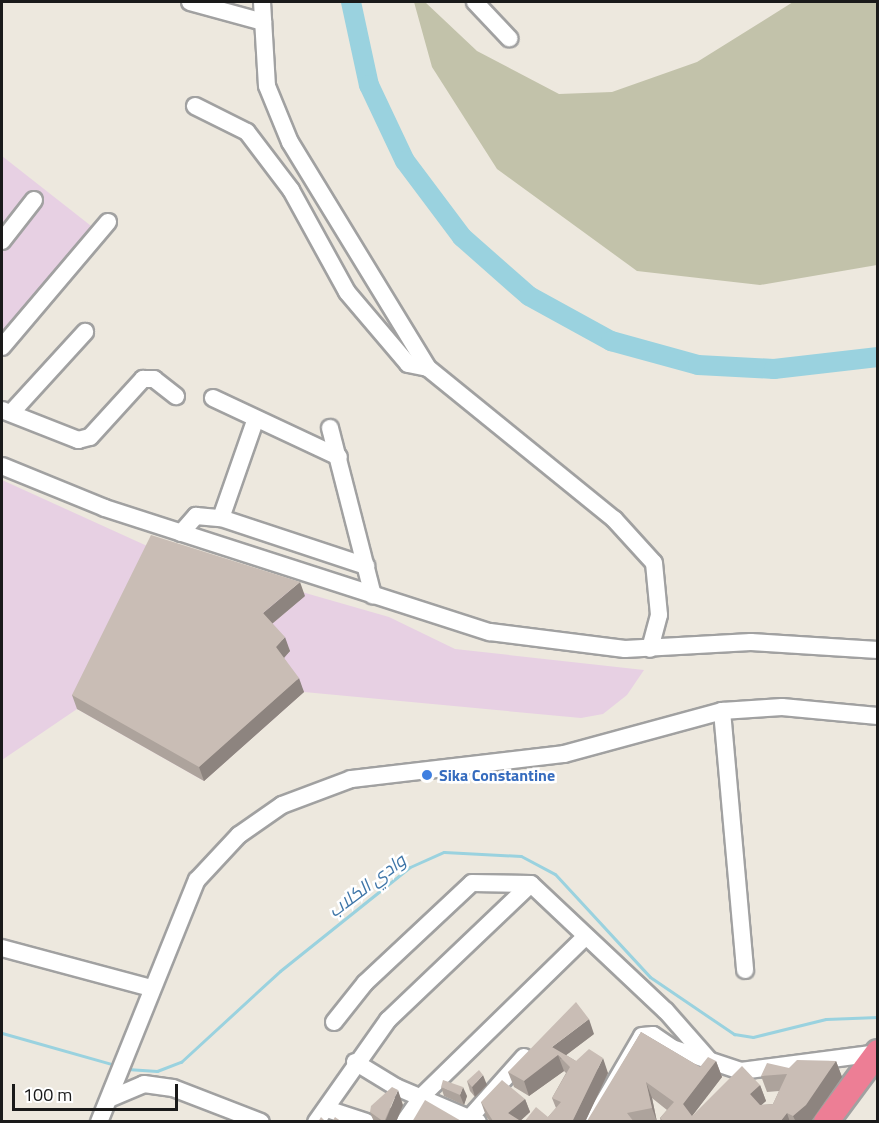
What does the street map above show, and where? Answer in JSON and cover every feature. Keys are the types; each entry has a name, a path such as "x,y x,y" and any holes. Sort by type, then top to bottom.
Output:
{"highway":[{"path":"826,1122 877,1053"},
{"path":"845,1122 878,1081"}],"street":[{"path":"190,2 263,22"},
{"path":"262,2 267,86 290,142 428,368 614,519 654,563 659,615 650,649"},
{"path":"475,2 509,38"},
{"path":"195,106 247,132 291,190 347,292 408,364 428,368"},
{"path":"2,241 34,200"},
{"path":"2,347 108,222"},
{"path":"85,332 6,411 78,440 90,437 143,379 154,379 176,396"},
{"path":"213,398 255,421 339,458"},
{"path":"221,518 255,421"},
{"path":"330,428 373,597"},
{"path":"2,466 181,532 373,597 490,632 650,649 751,642 878,650"},
{"path":"181,532 196,516 221,518 366,566"},
{"path":"99,1122 196,880 239,835 282,805 351,779 564,754 722,711 782,707 878,716"},
{"path":"722,711 745,970"},
{"path":"334,1022 365,983 472,883 531,884 584,938 666,1011 710,1061"},
{"path":"366,1122 321,1115 356,1062 388,1020 531,884"},
{"path":"404,1122 422,1096 584,938"},
{"path":"2,948 151,988"},
{"path":"592,1122 642,1036 653,1035 672,1048 741,1071 877,1053"},
{"path":"356,1062 396,1087 422,1096 471,1120 538,1043"},
{"path":"727,1088 741,1071"},
{"path":"111,1094 144,1084 163,1086 261,1122"}],"shaded area":[{"path":"414,2 425,2 477,51 559,94 612,92 697,62 793,2 877,2 877,265 760,285 637,271 497,169 432,67"},
{"path":"2,156 95,229 2,340"},
{"path":"2,480 156,550 389,617 455,649 644,670 627,695 603,714 581,718 304,692 204,781 77,709 2,760"}],"building":[{"path":"151,535 300,582 263,613 285,637 276,647 299,678 199,767 72,695"},
{"path":"576,1002 589,1019 552,1047 576,1061 589,1049 603,1058 572,1122 524,1122 536,1107 548,1117 561,1102 552,1098 570,1067 558,1055 524,1081 508,1072"},
{"path":"641,1032 700,1067 708,1057 716,1061 683,1104 692,1116 742,1066 760,1085 750,1094 760,1105 773,1104 787,1074 761,1076 767,1063 789,1068 797,1060 836,1061 806,1105 793,1116 787,1113 780,1122 664,1122 660,1118 674,1102 646,1082 652,1108 627,1113 634,1122 588,1122"},
{"path":"479,1070 483,1075 472,1087 467,1081"},
{"path":"443,1080 463,1087 460,1095 441,1087"},
{"path":"502,1080 525,1099 508,1113 519,1120 518,1122 493,1121 481,1102"},
{"path":"392,1087 398,1090 384,1122 370,1112 371,1106"},
{"path":"425,1100 463,1122 412,1122"},
{"path":"335,1117 342,1122 332,1122"}],"waterway":[{"path":"351,2 369,85 405,161 462,237 529,296 611,341 698,365 774,369 878,357"},
{"name":"وادي الكلاب","path":"127,1069 157,1071 181,1062 280,971 410,867 444,852 521,856 555,874 650,977 734,1034 753,1037 826,1019 878,1017"},
{"name":"وادي الكلاب","path":"2,1033 115,1065"}],"place":[{"name":"Sika Constantine","path":"427,775"}]}
